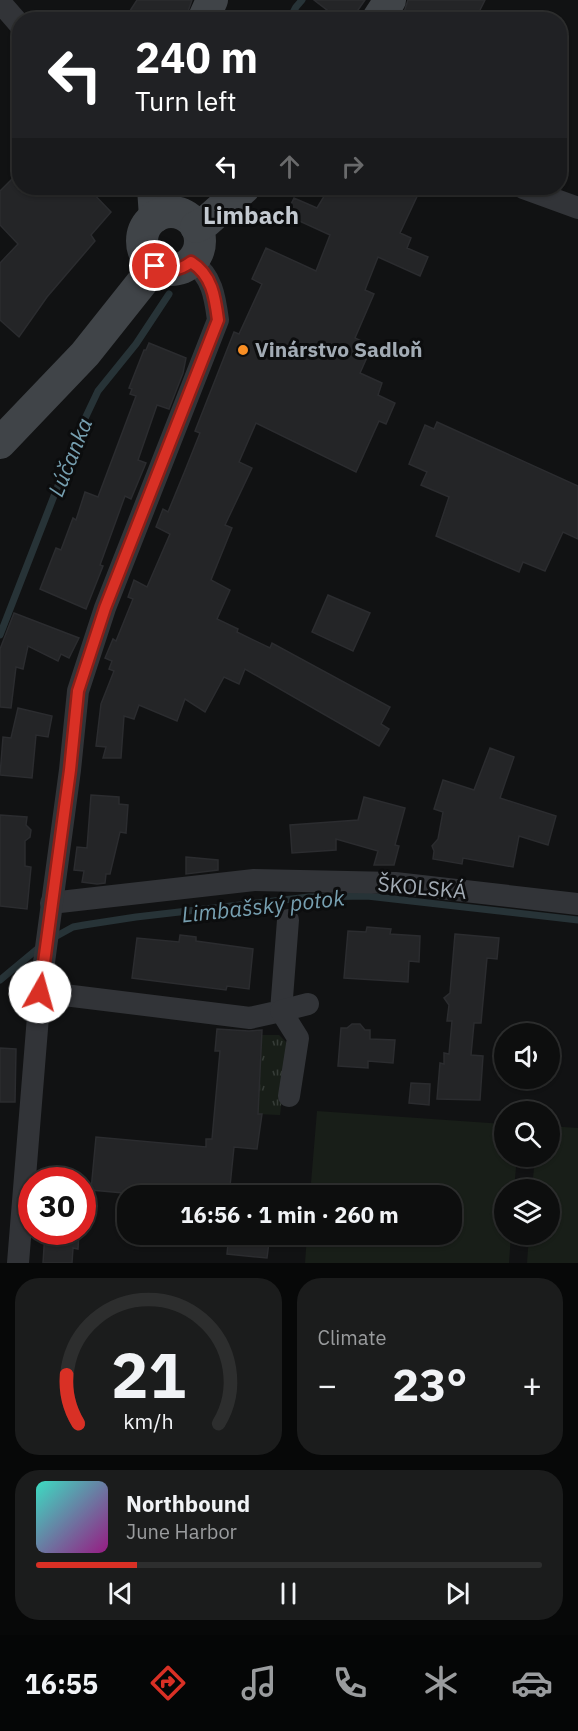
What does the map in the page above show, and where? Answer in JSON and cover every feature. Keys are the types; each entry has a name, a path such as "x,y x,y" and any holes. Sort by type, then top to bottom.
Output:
{"street":[{"path":"0,2 12,16"},
{"path":"196,226 207,221 236,195"},
{"path":"542,195 578,208"},
{"path":"154,202 164,213 182,214 196,226 200,236 200,246 191,262 183,268 164,269 155,266 148,259 142,241 154,202"},
{"path":"18,1263 40,992 70,770 78,691 105,608 218,320 215,296 210,283 200,268 191,262"},
{"path":"0,443 58,384 111,324 155,266"},
{"name":"ŠKOLSKÁ","path":"51,903 254,879 395,884 578,904"},
{"path":"288,920 281,1011 298,1038 289,1096"},
{"path":"40,992 250,1018 308,1004"}],"green space":[{"path":"262,1035 279,1035 288,1044 280,1115 258,1114"},
{"path":"317,1111 494,1123 494,1167 516,1167 515,1179 494,1179 494,1245 510,1245 509,1263 305,1263 306,1245 462,1245 462,1185 311,1185"},
{"path":"560,1127 578,1128 578,1263 527,1263 528,1245 560,1245 560,1179 533,1179 534,1167 560,1167"}],"building":[{"path":"137,0 192,0 188,12 129,12"},
{"path":"314,0 365,0 357,12 330,12"},
{"path":"408,0 485,0 479,12 403,12"},
{"path":"12,179 12,195 95,195 111,212 91,235 95,241 47,297 19,337 0,320 0,263 18,244 0,225 0,191"},
{"path":"325,195 418,195 400,233 411,238 407,248 428,257 420,276 378,257 365,290 374,294 355,338 372,346 360,373 382,383 378,395 395,403 386,424 379,421 356,472 256,423 239,462 252,468 225,525 232,528 211,580 230,590 217,619 238,629 237,632 270,648 272,643 390,707 381,724 389,729 379,746 245,669 239,684 224,677 205,712 185,699 177,721 139,705 134,719 124,716 121,758 103,758 106,747 96,746 101,704 114,671 109,669 112,661 105,658 113,639 116,641 133,599 128,597 134,580 147,587 170,534 156,527 163,509 168,512 200,433 195,431 234,332 239,334 262,284 252,279 266,248 316,271 330,235 286,215 294,198 317,208"},
{"path":"149,343 186,358 183,373 169,409 157,405 138,460 146,463 131,499 125,496 100,565 103,566 86,609 40,589 56,548 61,550 73,518 76,520 85,492 98,497 136,396 130,394 132,389 129,388"},
{"path":"437,422 578,486 578,539 563,532 545,571 523,562 519,572 436,536 449,497 421,485 427,472 409,464 425,425 434,429"},
{"path":"328,595 370,613 353,651 312,632"},
{"path":"14,613 79,638 69,658 61,654 58,661 28,646 23,669 16,667 11,708 0,707 0,649"},
{"path":"18,708 52,716 48,737 36,735 32,778 0,775 3,737 11,738"},
{"path":"490,748 514,757 500,798 556,816 548,845 519,836 513,867 463,858 462,864 433,859 432,846 438,839 443,812 434,809 443,780 474,790"},
{"path":"91,795 119,797 119,804 128,805 126,833 120,832 110,874 106,874 105,883 97,884 82,882 84,871 74,870 77,847 87,848"},
{"path":"364,797 405,808 395,845 399,846 394,865 374,865 378,851 336,839 336,850 292,853 290,825 358,820"},
{"path":"0,815 27,817 26,825 31,830 30,837 25,841 25,866 31,867 27,909 0,906"},
{"path":"186,857 218,860 218,870 186,874"},
{"path":"367,927 391,929 390,934 420,936 419,962 409,961 408,982 344,978 348,931 366,932"},
{"path":"455,934 499,938 497,959 487,958 481,1023 474,1023 471,1055 483,1056 480,1100 437,1099 440,1063 444,1064 444,1053 449,1054 452,1021 447,1021 449,1005 444,998 450,993"},
{"path":"180,935 196,937 196,941 253,949 249,989 227,986 226,990 132,978 137,938 179,942"},
{"path":"352,1024 360,1024 365,1030 370,1030 370,1039 395,1040 393,1063 368,1061 368,1068 338,1066 341,1028 347,1028"},
{"path":"217,1029 262,1030 258,1114 262,1114 257,1149 234,1147 230,1185 117,1185 117,1192 96,1190 96,1167 93,1167 96,1137 206,1147 206,1139 212,1139 220,1051 215,1051"},
{"path":"0,1048 16,1049 15,1102 0,1102"},
{"path":"411,1083 430,1084 429,1105 409,1103"},
{"path":"44,1245 78,1245 78,1249 73,1248 72,1263 43,1263"},
{"path":"228,1245 269,1245 267,1258 227,1254"}],"waterway":[{"name":"Lúčanka","path":"293,12 302,0"},
{"name":"Lúčanka","path":"0,635 80,429 98,391 136,344 169,294"},
{"name":"Limbašský potok","path":"53,938 73,927 84,925 309,897 367,896 578,920"},
{"name":"Limbašský potok","path":"0,980 41,946"}],"place":[{"name":"Vinárstvo Sadloň","path":"243,350"}],"district":[{"name":"Limbach","path":"251,216"}],"route":[{"path":"40,992 70,770 78,691 105,608 218,320 215,296 200,268 191,262 183,268 173,270 155,266"}]}
